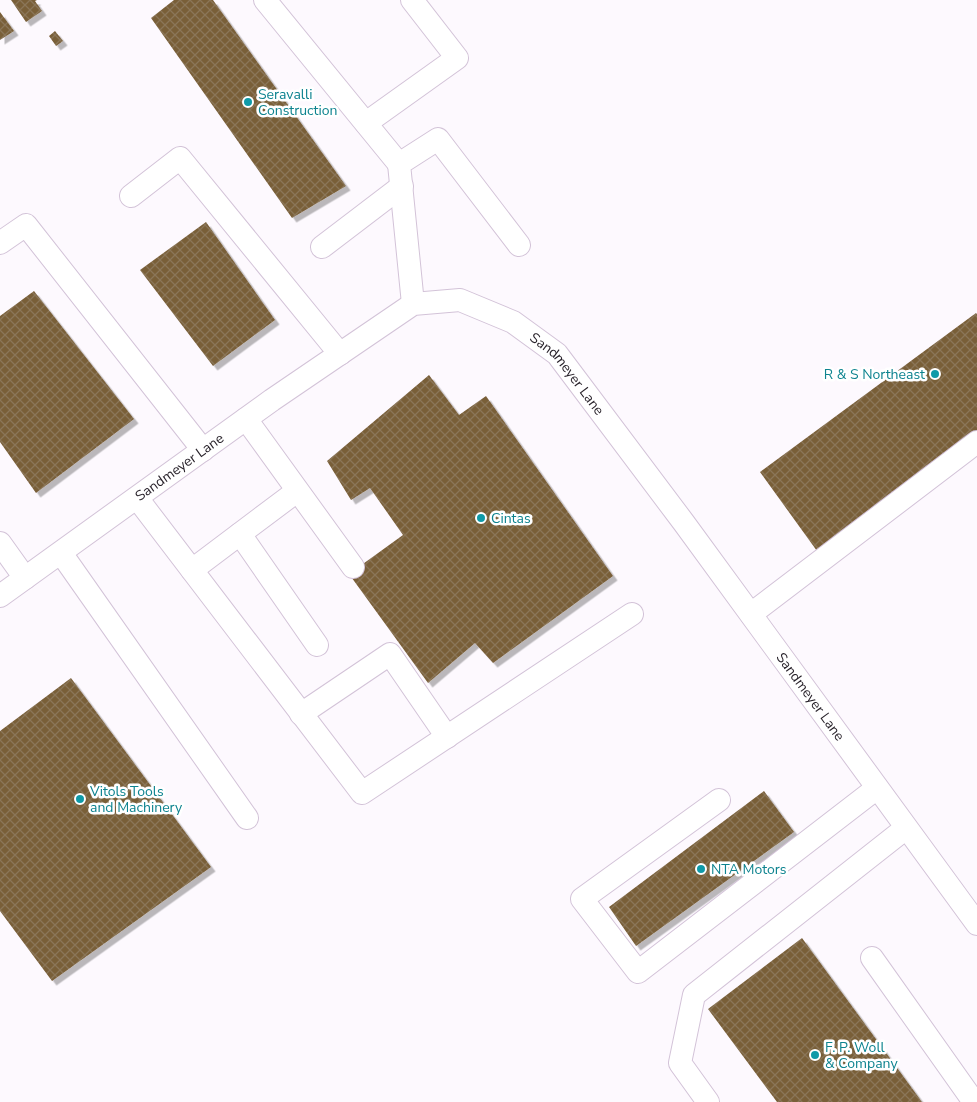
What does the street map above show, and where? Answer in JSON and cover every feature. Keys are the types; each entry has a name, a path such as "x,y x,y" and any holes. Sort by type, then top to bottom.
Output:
{"street":[{"path":"266,0 399,164 413,304"},
{"path":"366,123 456,58 412,0"},
{"path":"399,164 438,138 519,244"},
{"path":"131,196 180,158 340,354"},
{"path":"322,246 402,186"},
{"path":"0,243 26,225 202,450"},
{"name":"Sandmeyer Lane","path":"0,596 202,450 413,304 460,300 513,322 557,354 751,614 977,924"},
{"path":"246,419 353,566"},
{"path":"751,614 977,442"},
{"path":"192,570 297,491"},
{"path":"137,498 362,793 632,614"},
{"path":"240,534 317,645"},
{"path":"0,543 26,578"},
{"path":"61,553 247,818"},
{"path":"302,714 390,654 447,737"},
{"path":"719,800 582,899 638,972 877,788"},
{"path":"708,1102 680,1063 694,995 906,828"},
{"path":"872,958 974,1102"}],"building":[{"path":"11,0 37,0 35,1 42,11 26,22"},
{"name":"Seravalli Construction","path":"174,0 213,0 346,186 292,218 151,18"},
{"path":"0,12 14,31 0,40"},
{"path":"55,31 63,41 56,46 49,36"},
{"path":"206,222 275,320 213,366 140,270"},
{"path":"34,291 134,419 36,493 0,442 0,316"},
{"name":"R & S Northeast","path":"976,313 977,433 817,551 760,472"},
{"name":"Cintas","path":"429,375 459,415 486,396 613,576 493,663 475,643 428,683 349,574 403,535 370,488 351,500 327,461"},
{"name":"Vitols Tools and Machinery","path":"71,678 211,867 52,981 0,911 0,731"},
{"name":"NTA Motors","path":"764,791 794,832 636,946 609,907"},
{"name":"F. P. Woll & Company","path":"802,938 922,1102 777,1102 708,1009"}],"place":[{"name":"Seravalli Construction","path":"248,102"},
{"name":"R & S Northeast","path":"935,374"},
{"name":"Cintas","path":"481,518"},
{"name":"Vitols Tools and Machinery","path":"80,799"},
{"name":"NTA Motors","path":"701,869"},
{"name":"F. P. Woll & Company","path":"815,1055"}]}
